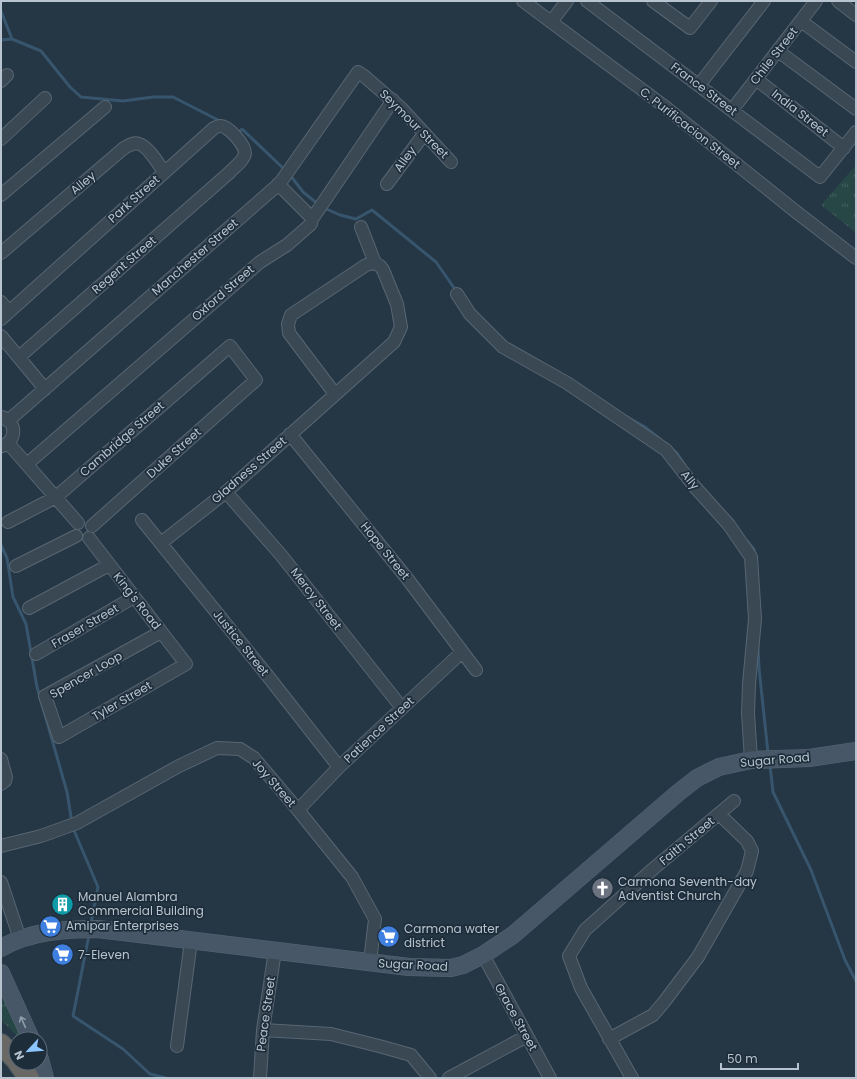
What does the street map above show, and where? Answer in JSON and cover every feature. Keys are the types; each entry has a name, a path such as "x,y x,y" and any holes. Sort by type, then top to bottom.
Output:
{"highway":[{"path":"1,1044 8,1051"}],"main road":[{"name":"Sugar Road","path":"1,948 20,939 52,931 98,929 409,967 446,968 463,965 483,955 513,935 679,792 698,778 719,767 751,760 809,758 856,751"},
{"path":"1,973 27,1031"}],"street":[{"name":"C. Purificacion Street","path":"522,1 664,106 795,212 856,258"},
{"path":"551,22 567,1"},
{"name":"France Street","path":"587,1 820,177 844,148"},
{"path":"657,2 690,28 711,1"},
{"path":"699,85 764,1"},
{"name":"Chile Street","path":"732,110 816,1"},
{"path":"838,1 856,15"},
{"path":"801,21 856,62"},
{"path":"778,51 856,108"},
{"name":"Seymour Street","path":"358,72 393,100 451,162"},
{"name":"Manchester Street","path":"5,419 45,389 278,184 294,165 358,72"},
{"name":"India Street","path":"756,79 844,148"},
{"path":"1,139 45,98"},
{"name":"Oxford Street","path":"27,464 260,262 287,245 311,224 312,220 393,100"},
{"path":"1,195 105,106"},
{"name":"Park Street","path":"5,316 164,172 214,128 220,125 226,127 242,144 245,152 241,160 229,173"},
{"path":"844,148 856,132"},
{"name":"Alley","path":"387,184 424,134"},
{"name":"Alley","path":"1,253 124,148 132,144 140,144 146,148 164,172"},
{"name":"Regent Street","path":"19,357 229,173"},
{"path":"278,184 310,216 312,220"},
{"name":"Gladness Street","path":"161,543 226,492 394,342 401,327 397,304 380,266 375,263 362,226"},
{"path":"335,394 289,332 288,324 290,315 366,265 375,263"},
{"name":"Ally","path":"457,294 470,314 503,347 567,383 666,450 694,486 729,525 751,557 755,620 748,713 751,760"},
{"path":"1,302 5,316"},
{"path":"1,336 45,389"},
{"name":"Duke Street","path":"91,532 256,380 230,346"},
{"name":"Cambridge Street","path":"8,522 56,497 230,346"},
{"path":"5,419 13,429 13,434 5,444 27,464 78,522 87,522 91,532 83,540 76,536"},
{"name":"Hope Street","path":"290,434 411,583 476,670"},
{"name":"Mercy Street","path":"226,492 281,555 402,708"},
{"name":"Justice Street","path":"142,520 267,674 339,767"},
{"path":"76,536 75,527 78,522"},
{"name":"King's Road","path":"91,532 109,565 186,664"},
{"path":"16,566 76,536"},
{"path":"29,608 109,565"},
{"name":"Fraser Street","path":"36,654 134,597"},
{"name":"Spencer Loop","path":"59,737 45,696 161,632"},
{"name":"Patience Street","path":"298,810 339,767 462,652"},
{"name":"Tyler Street","path":"59,737 186,664"},
{"name":"Joy Street","path":"1,846 42,836 72,825 179,766 217,748 240,749 254,758 352,877 375,919 370,962"},
{"path":"1,759 6,781 1,784"},
{"name":"Faith Street","path":"629,1077 610,1039 581,988 568,956 585,930 734,801"},
{"name":"Faith Street","path":"610,1039 653,1015 664,1002 698,957 747,871 752,851 747,841 719,814"},
{"path":"1,882 20,939"},
{"path":"177,1046 191,941"},
{"name":"Peace Street","path":"260,1078 263,1030 275,951"},
{"name":"Grace Street","path":"483,955 550,1078"},
{"path":"263,1030 331,1034 411,1055 430,1078"},
{"path":"449,1078 527,1036"}],"green space":[{"path":"856,165 856,233 821,205"},
{"path":"1,989 20,1031 12,1031 1,1020"}],"waterway":[{"path":"1,11 12,39"},
{"path":"1,40 12,39 41,51 70,87 81,97 123,101 153,97 173,97 222,122"},
{"path":"237,134 242,129 285,170"},
{"path":"290,175 303,192 318,204"},
{"path":"324,208 340,215 356,219 372,210 436,262 457,292"},
{"path":"627,417 645,427 660,439"},
{"path":"672,449 677,453 684,464"},
{"path":"747,541 754,549 754,554"},
{"path":"1,545 7,558 13,597 26,624 37,687 67,792 72,823"},
{"path":"758,647 768,753"},
{"path":"770,765 773,792 811,870 845,960 856,981"},
{"path":"73,828 98,887 91,923"},
{"path":"89,935 73,1016 123,1049 150,1074 166,1078"}],"place":[{"name":"Carmona Seventh-day Adventist Church","path":"603,889"},
{"name":"Manuel Alambra Commercial Building","path":"62,904"},
{"name":"Amipar Enterprises","path":"51,926"},
{"name":"Carmona water district","path":"388,936"},
{"name":"7-Eleven","path":"63,955"}]}
